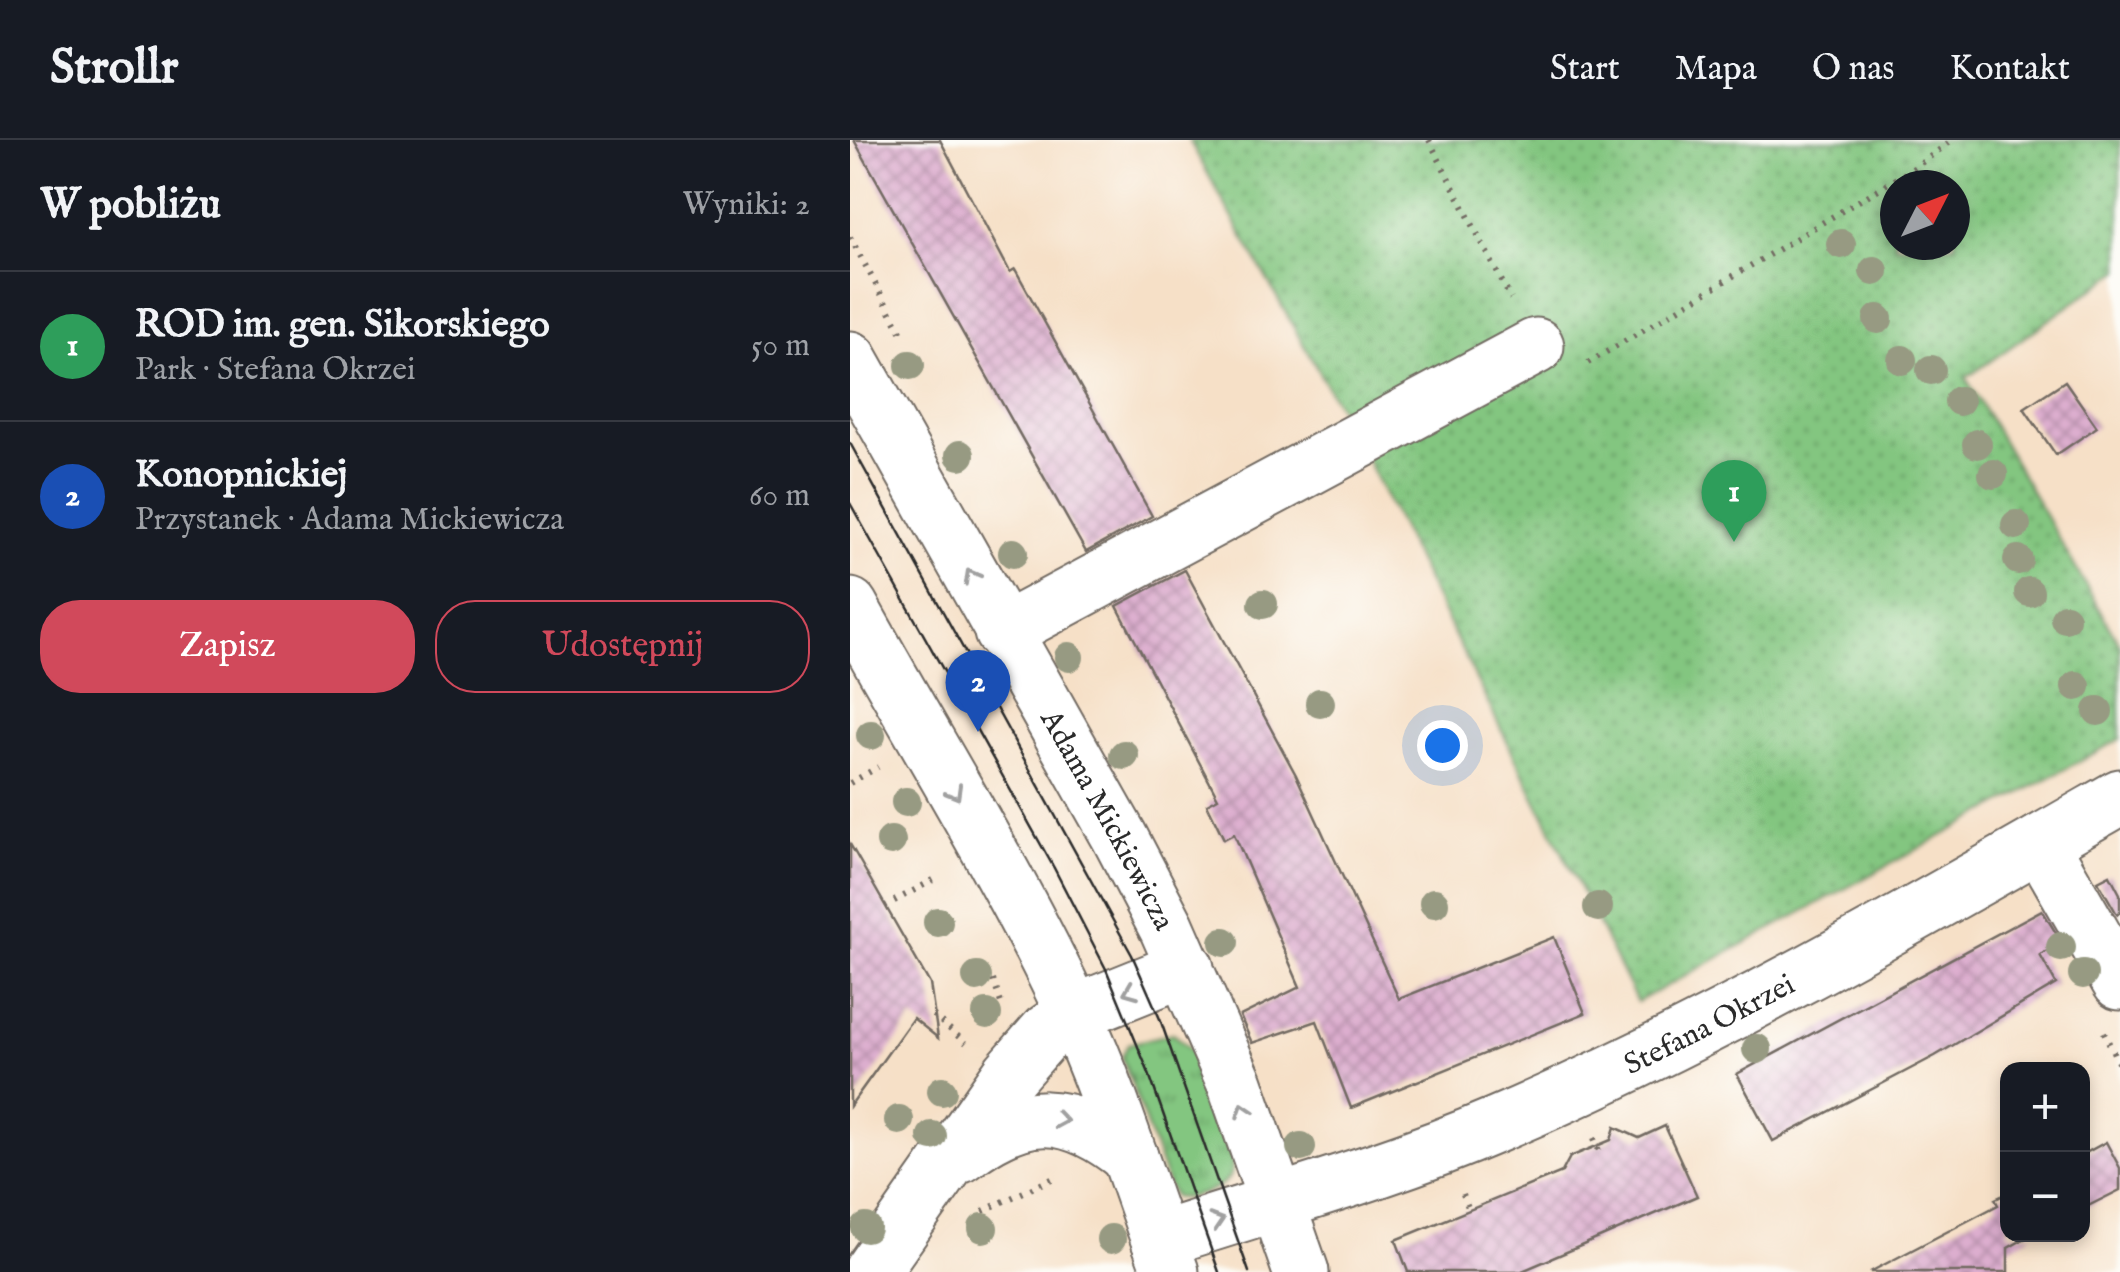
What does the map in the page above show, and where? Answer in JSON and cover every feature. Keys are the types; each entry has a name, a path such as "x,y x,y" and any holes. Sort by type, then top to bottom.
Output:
{"street":[{"path":"1002,632 1536,346"},
{"name":"Adama Mickiewicza","path":"850,359 1120,836 1186,968 1235,1083 1301,1272"},
{"path":"850,606 1074,1013 1165,1256 1276,1202"},
{"name":"Stefana Okrzei","path":"1276,1202 1408,1161 1664,1049 1838,958 2120,797"},
{"path":"2040,843 2120,982"},
{"name":"Adama Mickiewicza","path":"945,1171 1022,1057 1046,1032 1074,1013 1186,968"},
{"path":"871,1272 945,1171 980,1140 1000,1130 1048,1117 1086,1126 1130,1157"}],"path":[{"path":"1429,140 1536,346 1580,368 1917,166 1953,140"},
{"path":"850,783 878,767"},
{"path":"885,906 939,878"},
{"path":"933,1016 973,1048"},
{"path":"970,1222 983,1210 1073,1170"}],"green space":[{"path":"1189,140 2120,140 2120,270 1966,378 2120,645 2120,739 1637,1002 1357,440"},
{"path":"1173,1033 1197,1055 1233,1157 1230,1175 1221,1185 1180,1198 1174,1197 1168,1185 1122,1057 1128,1044"}],"building":[{"path":"854,140 940,140 1010,272 1015,269 1152,516 1086,552"},
{"path":"2065,381 2097,427 2056,455 2024,408"},
{"path":"1185,570 1296,775 1399,999 1554,937 1585,1013 1351,1108 1317,1021 1252,1043 1240,1016 1300,987 1234,834 1224,839 1207,804 1218,798 1117,606"},
{"path":"850,844 930,984 938,1038 913,1018 850,1106"},
{"path":"2110,875 2120,894 2117,914 2098,881"},
{"path":"2042,910 2062,943 2040,955 2056,984 1935,1056 1773,1141 1737,1074"},
{"path":"1665,1126 1697,1196 1520,1272 1408,1272 1396,1240 1562,1172 1570,1157 1611,1140 1615,1127 1639,1138"},
{"path":"2106,1142 2120,1168 2120,1190 2090,1205 2090,1152"},
{"path":"2000,1197 2000,1242 2019,1242 2008,1248 2008,1272 1870,1272 1998,1205 1995,1199"}],"tram line":[{"path":"850,443 1132,955 1160,1019 1249,1272"},
{"path":"850,503 1054,868 1106,969 1148,1071 1219,1272"}],"place":[{"name":"ROD im. gen. Sikorskiego","path":"1734,542"},
{"name":"Konopnickiej","path":"978,732"}]}
